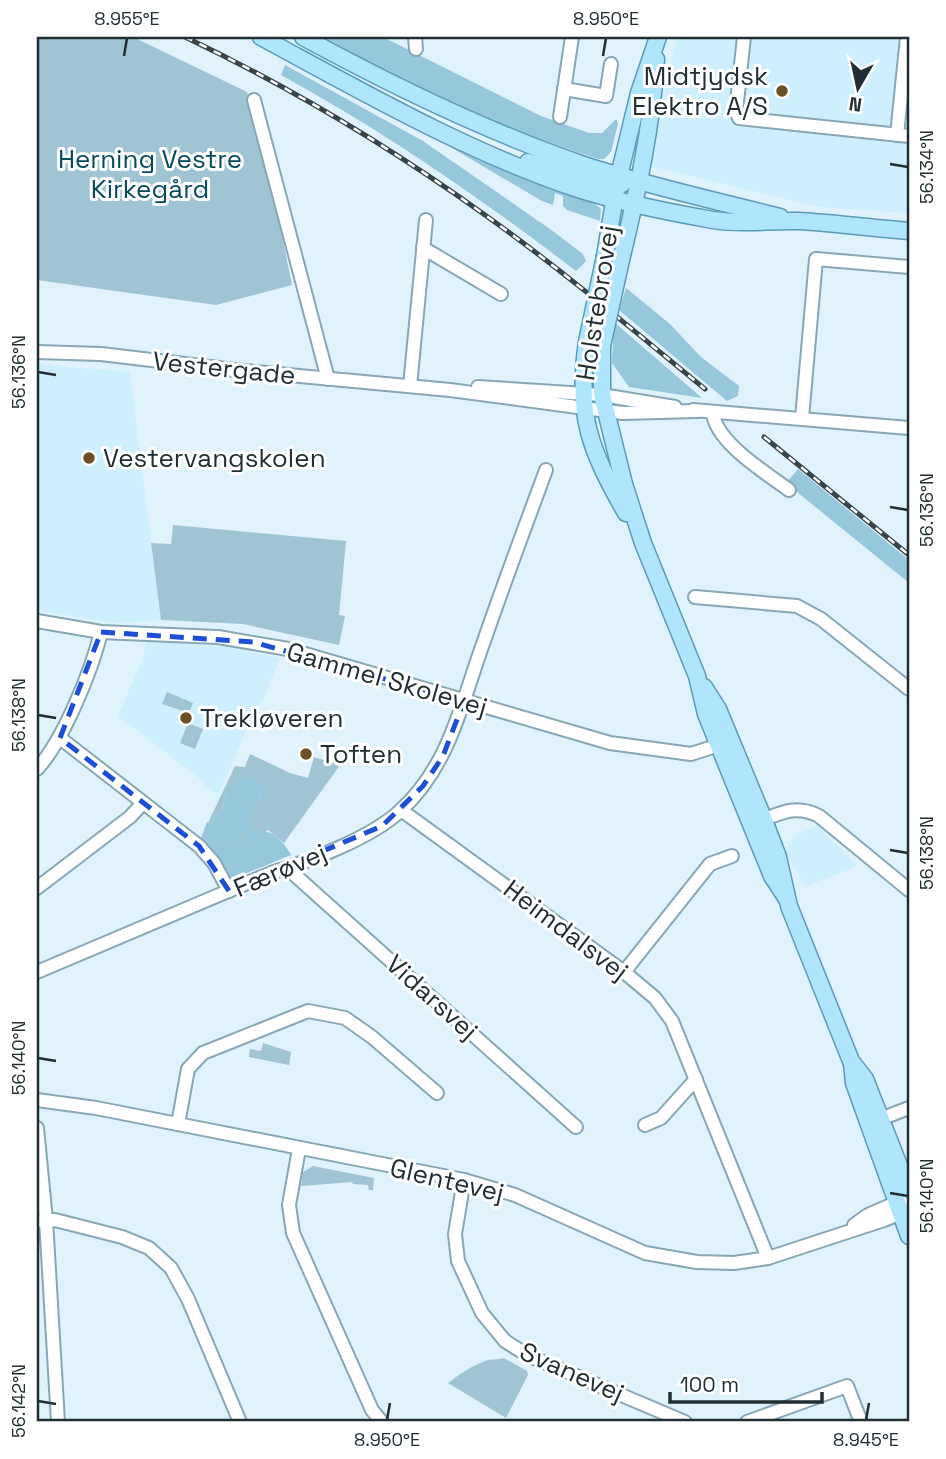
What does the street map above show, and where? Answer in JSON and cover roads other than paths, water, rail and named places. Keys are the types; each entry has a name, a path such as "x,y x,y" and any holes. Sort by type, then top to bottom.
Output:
{"main road":[{"path":"261,37 498,158 538,163 627,189 713,208 749,209 795,221"},
{"path":"303,37 364,69 627,189 715,220 746,224 795,221 909,231"},
{"path":"627,189 654,97 658,39"},
{"path":"627,189 639,93 658,39"},
{"name":"Holstebrovej","path":"627,189 595,344 582,372 643,543 697,676 706,714 725,742 757,822 778,857 787,899 851,1060 853,1083 909,1191"},
{"name":"Holstebrovej","path":"594,403 593,451 643,543"},
{"name":"Holstebrovej","path":"874,1121 906,1207 909,1236"}],"street":[{"path":"560,117 572,37"},
{"path":"744,37 736,111 739,118 903,136 906,37"},
{"path":"564,89 606,96 611,64"},
{"path":"254,100 328,379"},
{"path":"410,386 426,220"},
{"path":"423,247 501,294"},
{"path":"802,418 816,259 909,267"},
{"name":"Vestergade","path":"37,352 101,354 235,370 450,390 482,387 594,403 622,413 698,411 909,428"},
{"path":"713,412 713,420 721,436 789,490"},
{"name":"Færøvej","path":"37,972 382,826 401,810 423,786 443,756 546,470"},
{"path":"695,597 797,606 821,619 909,689"},
{"name":"Gammel Skolevej","path":"37,621 101,632 218,637 306,653 612,743 691,754 725,742"},
{"path":"37,769 50,755 60,737 101,632"},
{"path":"60,737 199,846 214,863 229,891"},
{"path":"37,888 130,817 144,803"},
{"path":"757,822 795,808 809,811 819,816 904,886 909,871"},
{"name":"Heimdalsvej","path":"401,810 624,972 655,998 672,1021 768,1258"},
{"path":"624,972 710,864 732,856"},
{"name":"Vidarsvej","path":"287,868 576,1127"},
{"path":"178,1124 188,1069 203,1053 309,1011 345,1018 372,1037 437,1093"},
{"path":"645,1125 661,1118 696,1079"},
{"name":"Glentevej","path":"37,1100 96,1108 464,1180 515,1195 645,1253 670,1259 716,1264 768,1258 845,1231 868,1215 906,1207"},
{"path":"874,1121 909,1108"},
{"path":"37,1128 41,1221 58,1422"},
{"path":"299,1149 289,1205 293,1233 372,1410 382,1422"},
{"name":"Svanevej","path":"464,1180 454,1234 458,1261 482,1313 505,1341 527,1355 685,1422"},
{"path":"41,1221 55,1220 122,1237 149,1248 171,1268 188,1298 240,1422"},
{"path":"747,1422 847,1386 861,1422"}],"railway":[{"path":"185,37 301,97 449,190 569,278 705,389"},
{"path":"764,437 909,555"}],"place":[{"name":"Midtjydsk Elektro A/S","path":"782,91"},
{"name":"Vestervangskolen","path":"89,458"},
{"name":"Trekløveren","path":"186,718"},
{"name":"Toften","path":"306,754"}],"park label":[{"name":"Herning Vestre Kirkegård","path":"150,174"}]}
